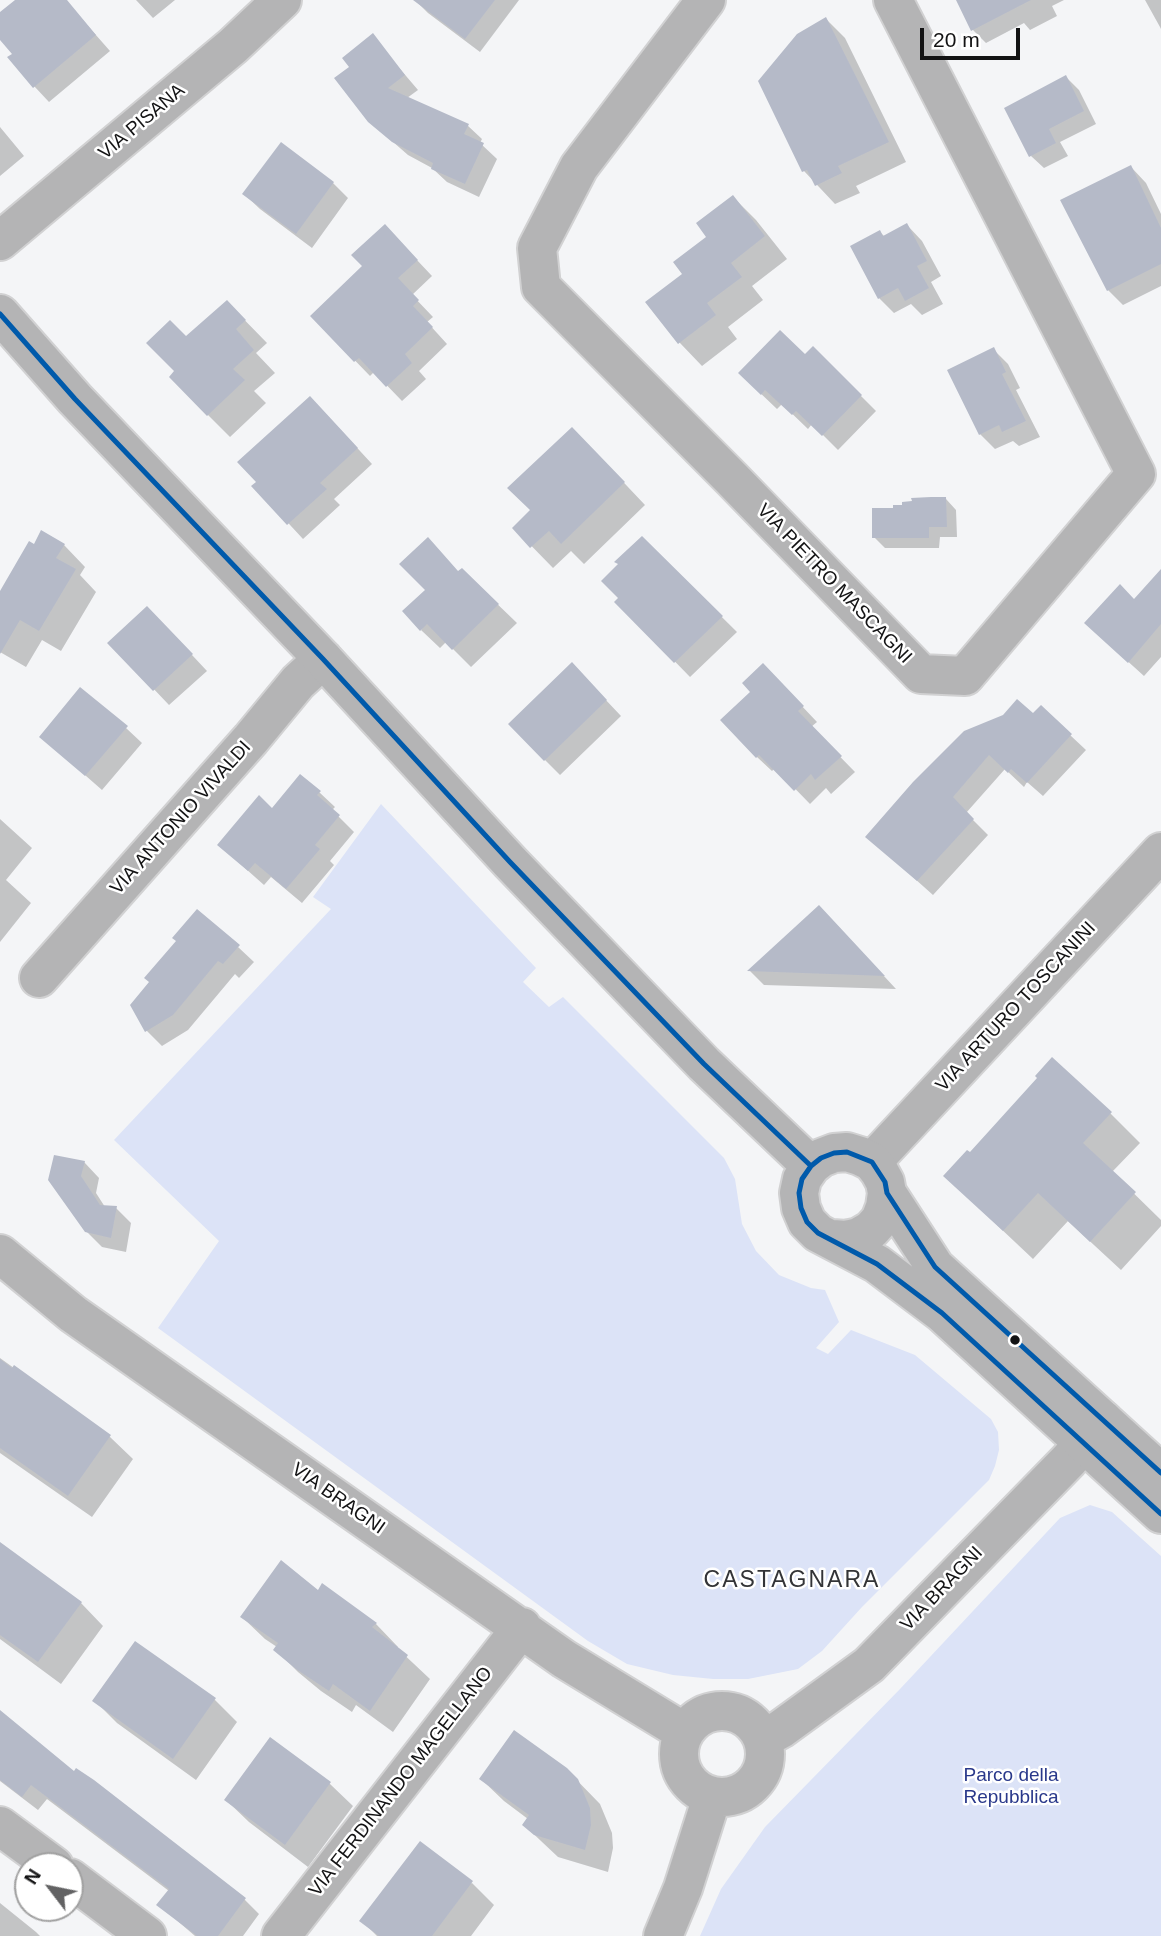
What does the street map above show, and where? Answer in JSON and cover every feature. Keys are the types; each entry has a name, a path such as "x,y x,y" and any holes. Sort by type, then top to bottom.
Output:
{"street":[{"name":"VIA PISANA","path":"0,241 233,46 282,0"},
{"name":"VIA PIETRO MASCAGNI","path":"706,0 579,167 537,248 541,287 921,674 965,676 1136,474 893,0"},
{"path":"0,314 75,399 323,659 510,862 684,1043 811,1166"},
{"name":"VIA ANTONIO VIVALDI","path":"39,978 298,682 323,659"},
{"name":"VIA ARTURO TOSCANINI","path":"879,1178 1161,852"},
{"path":"1161,1473 1093,1432 877,1264 818,1233 807,1222 799,1193 802,1179 811,1166 834,1153 847,1152 860,1156 879,1178 935,1267 1093,1432 1161,1514"},
{"path":"832,1239 859,1237 871,1230 880,1220 885,1207 879,1178"},
{"name":"VIA BRAGNI","path":"0,1254 73,1314 564,1659 684,1732"},
{"name":"VIA BRAGNI","path":"763,1739 869,1665 1093,1432"},
{"name":"VIA FERDINANDO MAGELLANO","path":"281,1936 522,1627"},
{"path":"726,1710 749,1719 763,1739 765,1762 755,1783 736,1796 712,1797 694,1788 681,1772 678,1752 684,1732 702,1714 726,1710"},
{"path":"663,1936 683,1888 712,1797"},
{"path":"0,1826 35,1852"},
{"path":"84,1889 147,1936"}],"green space":[{"path":"381,804 536,968 523,982 549,1007 563,997 724,1158 735,1179 742,1224 756,1251 779,1275 811,1288 825,1290 839,1322 816,1348 828,1354 851,1330 915,1355 991,1419 998,1432 999,1450 989,1480 862,1607 822,1651 798,1669 748,1679 713,1679 673,1675 627,1664 588,1641 158,1328 219,1241 114,1140 331,909 313,897"},
{"name":"Parco della Repubblica","path":"1090,1505 1112,1512 1161,1556 1161,1936 700,1936 721,1889 765,1827 900,1689 1060,1518"}],"building":[{"path":"15,0 67,0 96,35 33,88 7,57 12,54 0,40 0,12"},
{"path":"413,0 495,0 465,39"},
{"path":"956,0 1031,0 971,31"},
{"path":"826,17 889,142 838,166 842,173 815,186 807,170 802,172 758,81 797,34"},
{"path":"373,33 405,75 388,88 469,124 464,134 484,143 465,184 431,169 433,163 392,142 368,122 334,78 349,67 342,58"},
{"path":"1066,75 1084,111 1049,129 1056,143 1029,157 1004,108"},
{"path":"281,142 334,182 296,234 242,194"},
{"path":"1131,165 1161,228 1161,264 1107,291 1060,200"},
{"path":"733,195 765,236 731,263 742,277 707,303 716,315 678,344 645,302 682,274 673,262 706,237 696,223"},
{"path":"907,223 927,261 917,266 929,288 905,301 898,288 878,299 850,246 880,230 883,236"},
{"path":"385,224 418,260 398,278 419,300 413,306 433,327 405,354 412,363 386,387 359,358 354,362 310,316 362,266 351,255"},
{"path":"227,300 246,320 236,329 254,350 233,369 245,380 207,416 169,377 174,371 146,343 170,320 186,336"},
{"path":"780,330 805,354 813,346 862,395 822,436 796,411 792,415 765,390 761,395 738,373"},
{"path":"994,347 1006,372 1002,374 1026,421 1002,432 999,425 979,435 947,370"},
{"path":"310,396 358,448 320,483 327,489 287,525 251,486 256,482 237,462"},
{"path":"572,427 625,482 561,544 549,531 530,548 512,528 530,510 507,488"},
{"path":"946,497 947,527 929,527 929,538 872,538 872,508 893,508 893,505 912,501 911,498"},
{"path":"41,530 65,544 56,558 76,569 39,631 20,620 0,654 0,591 29,541 34,544"},
{"path":"642,536 723,616 674,663 614,602 618,598 601,581 618,564 614,562"},
{"path":"428,537 458,571 462,568 499,604 452,650 427,624 420,631 402,611 425,590 399,564"},
{"path":"1161,569 1161,624 1128,663 1084,623 1120,584 1134,599"},
{"path":"147,606 193,654 153,691 107,643"},
{"path":"572,662 607,700 544,761 508,724"},
{"path":"763,663 804,706 798,711 842,756 815,780 811,774 794,791 759,755 756,758 720,720 750,692 742,683"},
{"path":"80,687 128,726 85,776 39,737"},
{"path":"1017,699 1033,713 1041,705 1072,734 1027,783 1011,769 1008,773 989,755 953,797 974,819 917,881 865,837 913,782 964,731 1003,715"},
{"path":"300,774 321,791 317,795 340,815 315,845 320,849 286,889 255,863 248,871 217,845 259,795 272,808"},
{"path":"819,905 885,976 747,971"},
{"path":"197,909 240,945 223,964 218,961 173,1015 145,1032 130,1005 149,982 144,978 176,941 172,938"},
{"path":"1052,1057 1112,1112 1083,1143 1136,1192 1090,1242 1038,1193 1003,1231 943,1176 967,1150 970,1152 1037,1078 1035,1076"},
{"path":"54,1155 85,1161 81,1176 100,1205 117,1206 111,1238 85,1232 48,1180"},
{"path":"0,1359 12,1368 14,1365 111,1435 68,1496 0,1448"},
{"path":"0,1542 82,1602 38,1662 0,1635"},
{"path":"281,1560 318,1590 322,1583 377,1623 372,1627 408,1655 370,1711 333,1684 329,1691 296,1669 273,1650 278,1643 240,1617"},
{"path":"135,1641 216,1698 173,1759 92,1701"},
{"path":"0,1710 74,1771 76,1768 94,1780 246,1898 218,1936 197,1936 156,1905 169,1889 31,1785 22,1797 0,1780"},
{"path":"514,1730 578,1779 590,1808 591,1825 585,1850 534,1835 522,1825 529,1815 479,1779"},
{"path":"270,1737 331,1782 285,1845 224,1800"},
{"path":"420,1841 473,1881 432,1936 379,1936 359,1921"}],"transit line":[{"path":"0,314 75,399 323,659 510,862 704,1064 811,1166"},
{"path":"1161,1473 935,1267 887,1193 885,1182 872,1162 847,1152 821,1158 811,1166 802,1179 799,1193 807,1222 818,1233 877,1264 942,1313 1161,1514"}],"district":[{"name":"CASTAGNARA","path":"792,1581"}]}
